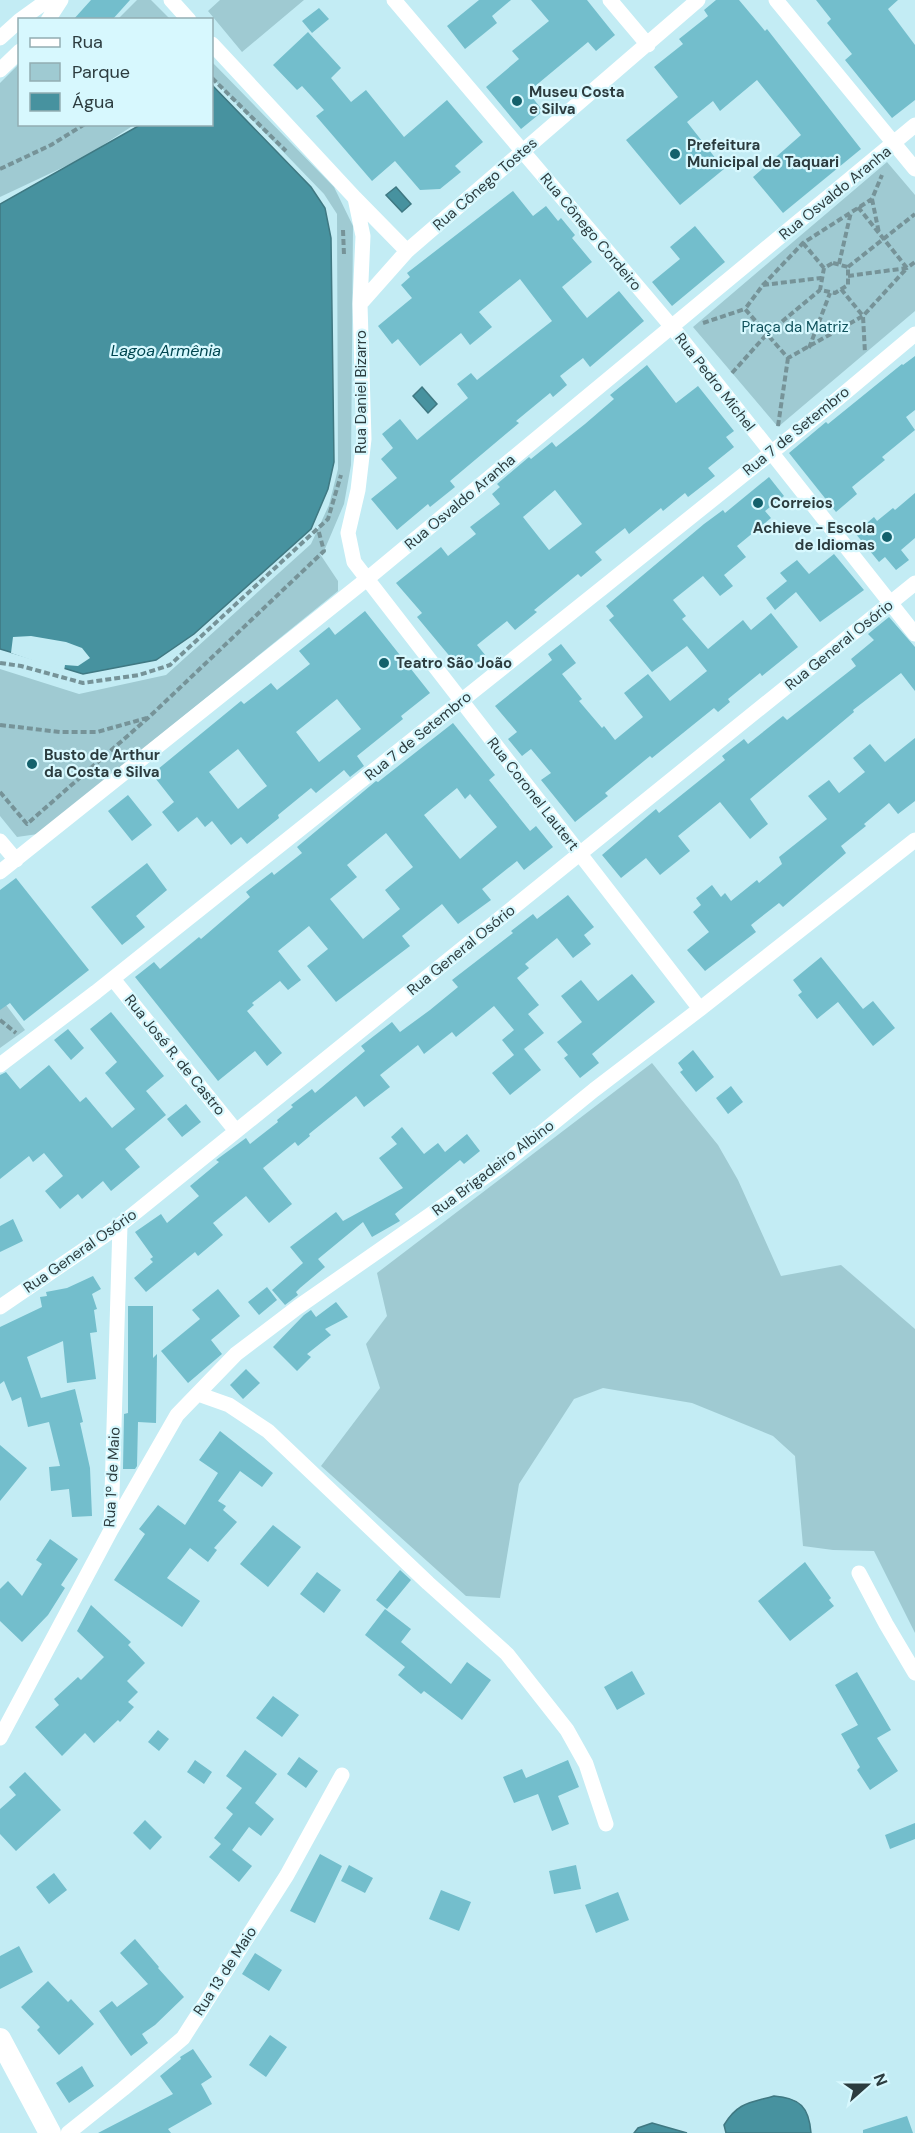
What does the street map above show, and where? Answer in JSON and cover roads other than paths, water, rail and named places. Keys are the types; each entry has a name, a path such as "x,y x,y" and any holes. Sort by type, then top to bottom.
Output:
{"street":[{"path":"23,18 48,0"},
{"path":"49,18 61,0"},
{"path":"171,0 187,18"},
{"name":"Rua Cônego Cordeiro","path":"394,0 672,327"},
{"path":"610,0 648,45"},
{"name":"Rua Cônego Tostes","path":"360,304 407,251 698,0"},
{"path":"776,0 915,169"},
{"path":"0,38 18,22"},
{"path":"213,45 407,251"},
{"path":"0,70 18,53"},
{"name":"Rua Osvaldo Aranha","path":"0,872 367,579 915,125"},
{"name":"Rua Daniel Bizarro","path":"356,198 363,236 360,304 364,439 358,490 348,533 354,562 367,579"},
{"name":"Rua Pedro Michel","path":"672,327 915,634"},
{"name":"Rua 7 de Setembro","path":"0,1065 113,979 461,701 822,412 915,334"},
{"name":"Rua Coronel Lautert","path":"367,579 700,1009"},
{"name":"Rua General Osório","path":"0,1307 120,1226 915,583"},
{"name":"Rua Brigadeiro Albino","path":"111,1530 177,1415 236,1354 308,1300 503,1164 594,1090 915,840"},
{"path":"0,841 16,860"},
{"name":"Rua José R. de Castro","path":"113,979 236,1131"},
{"name":"Rua 1º de Maio","path":"0,1738 111,1530 120,1226"},
{"path":"198,1394 229,1405 268,1431 428,1583 507,1653 567,1730 586,1764 606,1824"},
{"path":"859,1573 915,1673"},
{"name":"Rua 13 de Maio","path":"68,2133 123,2090 183,2038 287,1875 342,1775"},
{"path":"0,2039 50,2133"}],"water":[{"name":"Lagoa Armênia","path":"213,86 311,187 325,208 331,238 334,462 328,489 311,529 194,634 156,660 83,674 0,649 0,204 138,126 213,126"},
{"path":"396,187 411,204 402,212 386,195"},
{"path":"422,387 437,404 428,413 413,396"},
{"path":"774,2096 790,2099 802,2106 808,2117 811,2133 726,2133 724,2125 734,2112 751,2102"},
{"path":"652,2123 687,2133 634,2133 638,2128"}],"place":[{"name":"Museu Costa e Silva","path":"517,101"},
{"name":"Prefeitura Municipal de Taquari","path":"675,154"},
{"name":"Correios","path":"758,503"},
{"name":"Achieve - Escola de Idiomas","path":"887,537"},
{"name":"Teatro São João","path":"384,663"},
{"name":"Busto de Arthur da Costa e Silva","path":"32,764"}],"park label":[{"name":"Praça da Matriz","path":"795,327"}]}
